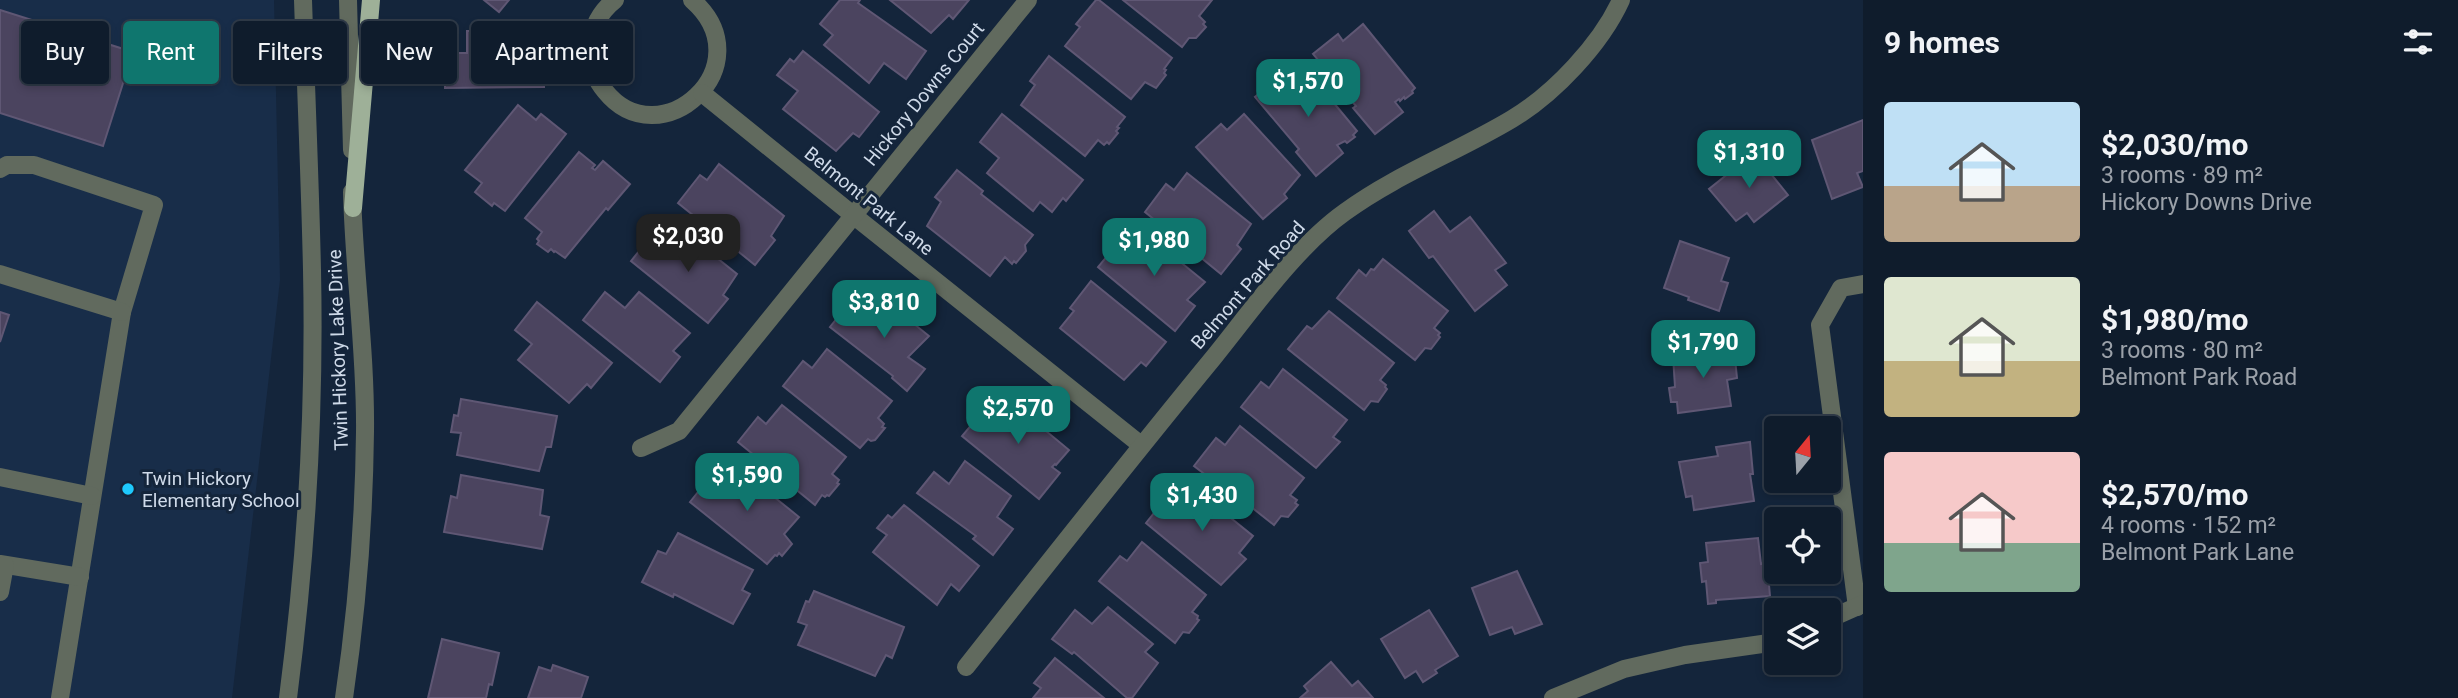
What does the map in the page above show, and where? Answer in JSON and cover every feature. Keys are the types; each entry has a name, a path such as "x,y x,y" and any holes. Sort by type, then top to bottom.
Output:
{"main road":[{"path":"353,208 371,0"}],"street":[{"name":"Twin Hickory Lake Drive","path":"288,698 299,606 307,495 310,385 312,272 303,0"},
{"name":"Twin Hickory Lake Drive","path":"344,698 351,654 360,542 365,431 353,208 348,0"},
{"path":"615,0 596,23 590,43 591,63 598,82 611,98 628,109 648,114 668,113 687,105 702,93 714,73 718,51 715,29 704,10 692,0"},
{"name":"Hickory Downs Court","path":"641,448 679,430 1028,0"},
{"name":"Belmont Park Road","path":"965,667 1303,249 1342,213 1389,182 1514,118 1572,72 1613,19 1621,0"},
{"name":"Belmont Park Lane","path":"702,93 1142,445"},
{"path":"0,169 7,165 34,165 154,205 122,312 60,698"},
{"path":"0,274 122,312"},
{"path":"1841,614 1860,606 1820,325 1841,288 1863,284"},
{"path":"0,477 92,496"},
{"path":"0,592 2,565 80,577"},
{"path":"1553,698 1624,669 1685,655 1764,644"}],"shaded area":[{"name":"Twin Hickory Elementary School","path":"0,0 274,0 274,21 233,21 233,84 276,84 280,280 232,698 0,698"}],"building":[{"path":"484,0 509,0 499,12"},
{"path":"840,0 860,0 858,3 926,51 906,79 884,63 869,83 824,45 833,35 820,24"},
{"path":"890,0 969,0 953,19 949,15 931,33"},
{"path":"1096,0 1172,58 1164,69 1166,75 1156,88 1145,82 1131,99 1065,46 1080,27 1076,24"},
{"path":"1123,0 1212,0 1199,16 1206,27 1196,38 1189,38 1182,47"},
{"path":"0,10 35,21 21,21 21,84 109,84 109,44 123,49 123,83 103,146 0,113"},
{"path":"1363,24 1415,88 1405,99 1404,97 1395,102 1403,112 1375,134 1353,108 1356,106 1313,54 1338,34 1343,41"},
{"path":"467,31 471,31 471,84 544,84 544,87 445,88 445,84 457,84 457,53 467,53"},
{"path":"803,51 879,112 859,137 853,133 836,151 783,109 798,91 777,75 790,59 794,62"},
{"path":"1049,56 1125,117 1117,127 1118,133 1109,144 1107,142 1104,145 1098,140 1085,156 1021,105 1035,85 1030,81"},
{"path":"1305,68 1357,131 1353,135 1355,137 1347,143 1345,141 1337,145 1343,153 1316,176 1296,152 1299,149 1255,97 1282,75 1287,82"},
{"path":"518,105 536,120 541,114 566,134 505,211 494,203 492,206 475,192 482,183 465,170"},
{"path":"1002,114 1083,180 1066,201 1063,198 1052,212 1040,202 1033,211 987,173 999,158 980,142"},
{"path":"1244,114 1300,175 1284,194 1287,198 1263,219 1196,147 1221,124 1227,130"},
{"path":"1863,120 1863,171 1857,173 1863,187 1832,199 1812,140"},
{"path":"579,152 595,165 592,168 595,170 603,161 630,184 608,210 606,208 565,258 551,249 548,252 537,244 542,232 525,218"},
{"path":"1754,153 1788,195 1754,222 1747,213 1736,221 1709,189"},
{"path":"719,164 784,216 771,236 775,240 755,265 678,203 700,175 707,180"},
{"path":"957,170 983,191 981,194 1033,235 1025,245 1026,251 1016,263 1014,261 1012,264 1005,257 990,276 927,226 941,202 935,197"},
{"path":"1187,173 1251,224 1237,245 1241,249 1221,274 1145,212 1166,184 1174,190"},
{"path":"1434,211 1450,232 1470,217 1506,263 1495,270 1507,285 1475,311 1433,256 1429,258 1409,231"},
{"path":"1141,230 1205,282 1187,300 1195,306 1175,331 1098,267 1119,242 1126,248"},
{"path":"686,233 737,274 723,295 728,299 708,323 631,261 653,234 673,249"},
{"path":"1680,241 1729,258 1721,281 1728,283 1719,311 1664,288"},
{"path":"1383,259 1448,311 1434,328 1440,333 1440,337 1431,349 1425,348 1415,360 1337,298 1359,270 1366,276"},
{"path":"1091,281 1166,342 1146,366 1141,362 1124,380 1060,328 1074,311 1070,308"},
{"path":"605,292 625,308 639,292 690,333 673,351 680,357 660,382 583,320"},
{"path":"883,299 929,336 908,357 925,369 907,391 893,376 830,327 850,302 868,317"},
{"path":"537,302 612,363 591,388 587,384 569,403 518,360 532,344 515,330"},
{"path":"1329,311 1394,363 1380,380 1387,389 1378,402 1371,401 1364,410 1288,349 1307,326 1312,329"},
{"path":"0,312 9,315 0,342"},
{"path":"827,349 892,401 878,418 885,428 875,440 868,439 860,448 783,386 803,361 812,368"},
{"path":"1734,349 1737,378 1727,380 1731,406 1678,413 1677,402 1671,402 1669,388 1675,387 1673,356"},
{"path":"1283,369 1347,420 1333,437 1340,442 1316,468 1241,407 1261,382 1269,388"},
{"path":"1005,397 1069,450 1052,467 1060,473 1039,499 962,436 984,410 991,415"},
{"path":"461,399 557,416 551,447 546,447 539,471 457,455 461,433 451,432"},
{"path":"782,405 846,457 832,474 839,480 839,484 829,496 822,495 815,505 738,442 758,417 766,424"},
{"path":"1240,426 1304,478 1290,495 1297,500 1295,503 1298,505 1288,517 1281,516 1274,525 1222,484 1220,486 1194,466 1216,438 1225,445"},
{"path":"1750,442 1753,474 1750,474 1754,501 1694,510 1692,496 1686,497 1679,462 1718,456 1716,447"},
{"path":"965,461 1011,496 997,517 1013,529 993,555 973,539 976,536 917,493 934,472 949,484"},
{"path":"733,464 799,517 784,534 792,544 782,556 779,553 775,555 767,564 690,502 710,477 716,481"},
{"path":"461,475 543,490 540,515 549,517 542,549 444,532 451,496 457,498"},
{"path":"1189,484 1253,536 1239,553 1246,559 1221,585 1146,523 1166,498 1172,503"},
{"path":"904,505 979,566 959,591 951,584 937,605 873,552 887,535 877,528 888,515 892,518"},
{"path":"678,533 753,570 742,590 750,594 733,624 674,594 673,597 642,582 658,551 666,554"},
{"path":"1758,538 1761,564 1764,564 1764,584 1769,584 1770,596 1716,600 1716,603 1708,604 1706,581 1702,582 1700,563 1708,562 1706,543"},
{"path":"1142,542 1206,595 1192,612 1199,620 1189,633 1183,632 1175,643 1099,581 1120,556 1127,561"},
{"path":"1517,571 1542,624 1515,634 1512,627 1490,635 1472,588"},
{"path":"814,591 904,627 892,658 886,655 875,676 798,645 807,625 798,622 806,601 809,602"},
{"path":"1108,607 1153,644 1145,652 1158,663 1132,698 1127,698 1074,652 1072,654 1052,639 1075,610 1092,624"},
{"path":"1429,610 1458,656 1435,670 1437,673 1423,682 1416,671 1405,678 1381,639"},
{"path":"442,639 499,653 492,685 489,684 486,698 428,698"},
{"path":"1055,658 1104,698 1033,698 1041,688 1034,683"},
{"path":"1331,662 1352,686 1358,681 1373,698 1300,698 1308,691 1304,686"},
{"path":"553,665 588,677 581,698 528,698 539,667 551,671"}],"place":[{"name":"Twin Hickory Elementary School","path":"128,489"}]}
